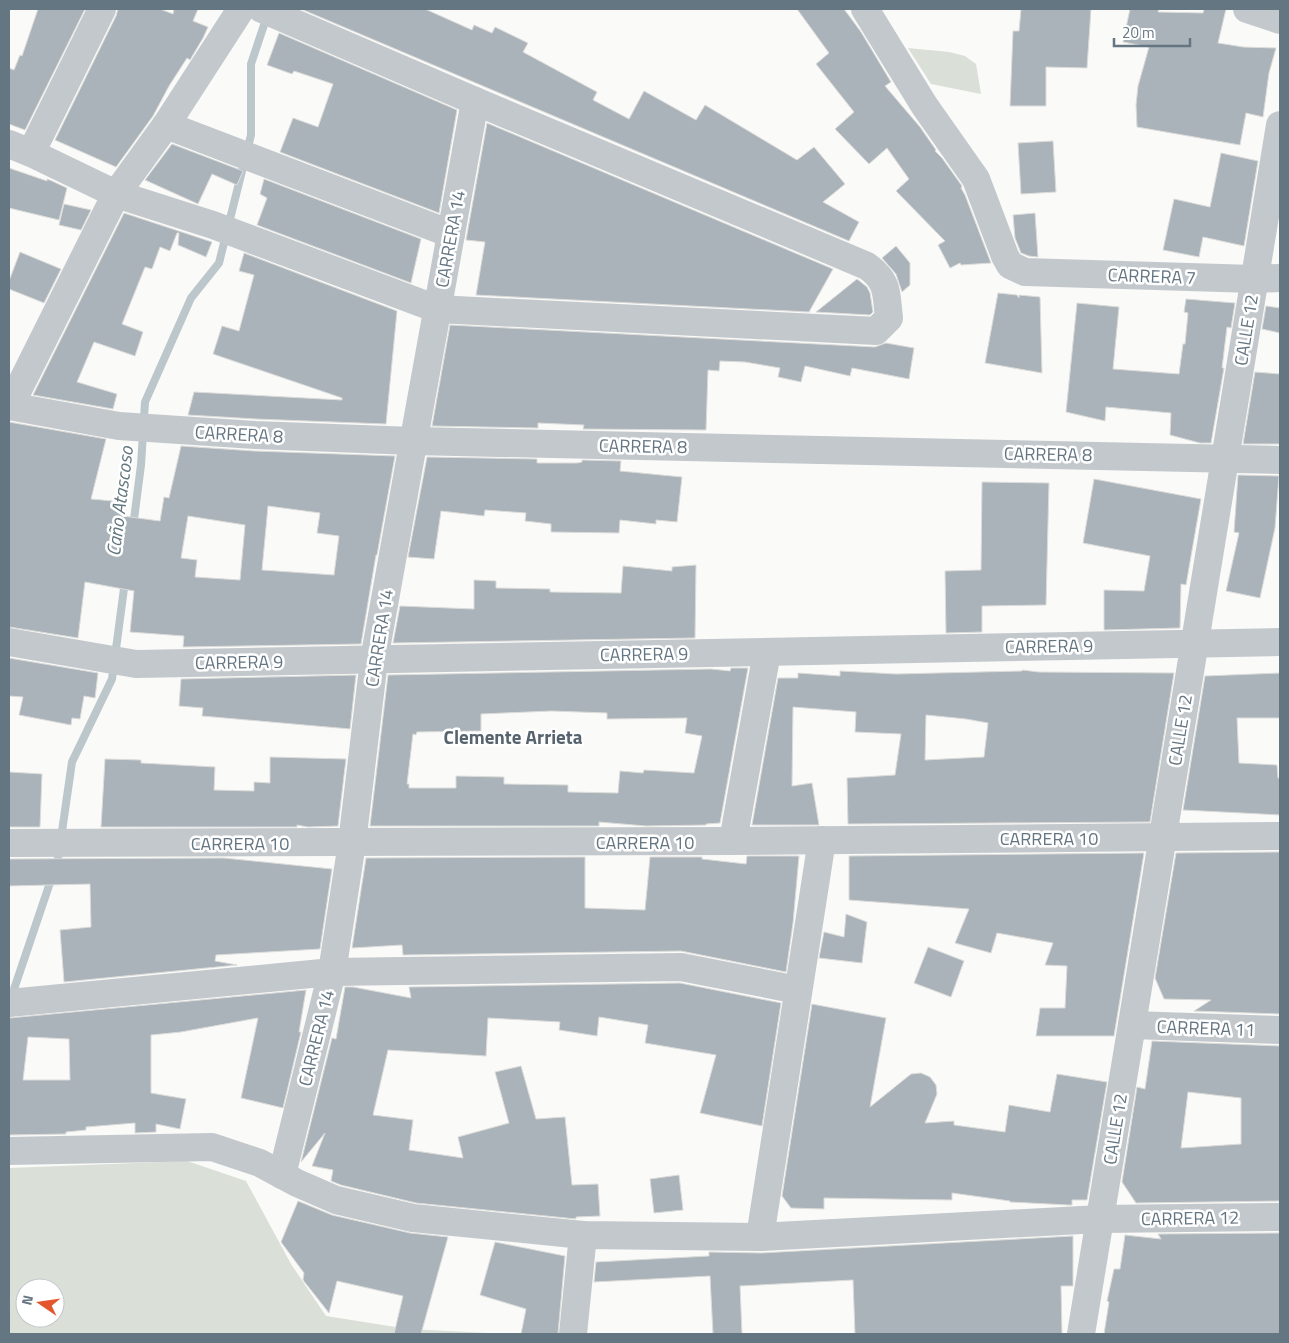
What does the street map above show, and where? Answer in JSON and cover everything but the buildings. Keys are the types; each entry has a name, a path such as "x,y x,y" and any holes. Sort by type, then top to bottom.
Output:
{"street":[{"path":"102,9 20,149 116,194 223,229 438,309 876,331 889,318 884,283 867,266 475,101 272,12"},
{"path":"10,406 116,194 166,125 241,9"},
{"name":"CARRERA 7","path":"865,9 924,104 976,179 1010,265 1024,272 1267,279"},
{"path":"1247,9 1280,20"},
{"name":"CARRERA 14","path":"282,1175 332,972 352,843 374,660 475,101"},
{"path":"166,125 451,234"},
{"name":"CALLE 12","path":"1081,1334 1225,458 1267,279 1280,125"},
{"name":"CARRERA 8","path":"10,406 119,426 255,435 414,441 1280,460"},
{"name":"CARRERA 9","path":"9,642 136,664 1280,642"},
{"path":"733,841 766,652"},
{"name":"CARRERA 10","path":"9,843 733,841 1280,836"},
{"path":"760,1237 822,840"},
{"path":"15,1003 332,972 681,967 798,990"},
{"name":"CARRERA 11","path":"1132,1025 1280,1030"},
{"name":"CARRERA 12","path":"9,1151 212,1147 260,1163 336,1200 413,1218 583,1235 760,1237 1100,1219 1280,1217"},
{"path":"574,1334 583,1235"}],"shaded area":[{"path":"908,48 949,52 965,56 976,64 981,94 931,84"},
{"path":"187,1161 246,1181 291,1264 326,1316 408,1329 507,1334 9,1334 9,1168"}],"waterway":[{"name":"Caño Atascoso","path":"133,527 141,465 145,402 191,298 219,263 251,135 251,64 267,16"},
{"name":"Caño Atascoso","path":"11,998 58,859 72,762 112,679 125,581"}],"district":[{"name":"Clemente Arrieta","path":"513,736"}]}
